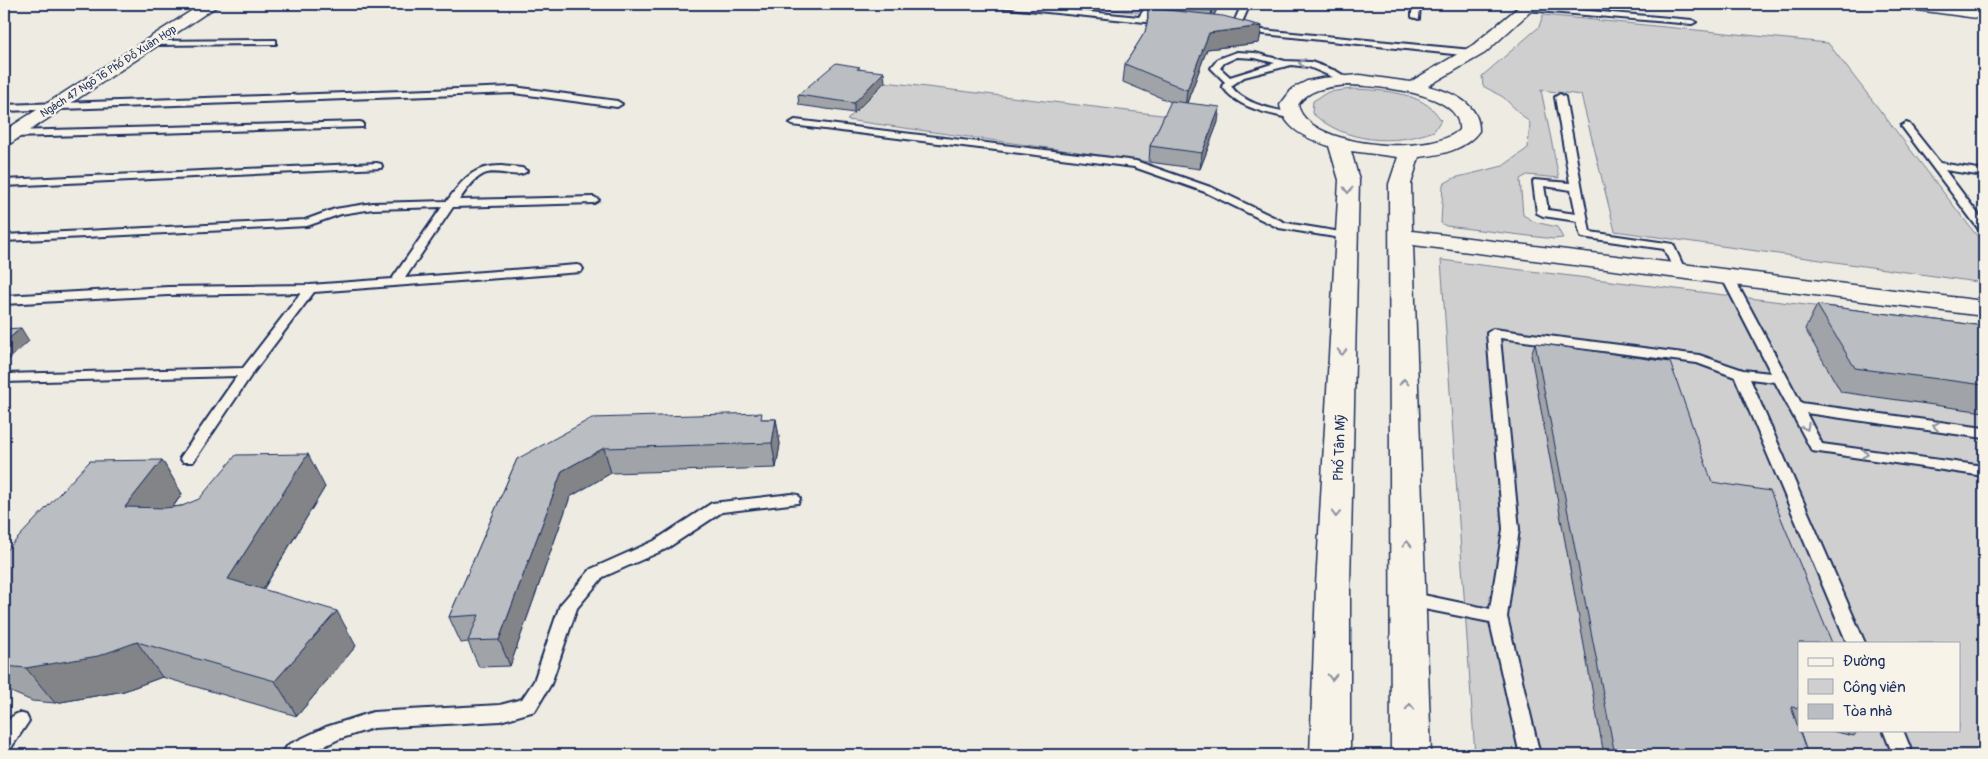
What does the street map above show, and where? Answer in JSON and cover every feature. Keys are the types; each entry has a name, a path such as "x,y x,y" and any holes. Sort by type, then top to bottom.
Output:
{"street":[{"name":"Ngách 47 Ngõ 16 Phố Đỗ Xuân Hợp","path":"7,136 212,4"},
{"path":"1910,4 1984,14"},
{"path":"1414,87 1472,53 1523,5"},
{"path":"1347,80 1392,82 1414,87 1439,96 1458,106 1469,119 1469,131 1459,141 1438,149 1410,152 1386,151 1338,142 1310,130 1292,116 1289,105 1293,96 1306,88 1324,82 1347,80"},
{"name":"Phố Tân Mỹ","path":"1330,755 1333,585 1349,180 1338,142"},
{"path":"1410,152 1400,184 1411,755"},
{"path":"1402,237 1984,309"}],"lane":[{"path":"989,4 1172,22"},
{"path":"1142,19 1152,4"},
{"path":"1246,4 1231,28 1472,53"},
{"path":"1416,4 1416,17"},
{"path":"1523,5 1692,22"},
{"path":"152,43 273,42"},
{"path":"1229,81 1215,68 1220,61 1241,54 1261,56 1282,62 1321,66 1347,80"},
{"path":"1282,62 1237,76 1229,81 1226,86 1234,97 1292,116"},
{"path":"4,108 514,90 617,104"},
{"path":"1560,97 1585,235 1669,246 1680,272"},
{"path":"795,123 1136,164 1209,190 1283,226 1347,236"},
{"path":"7,136 360,125"},
{"path":"1906,126 1984,229"},
{"path":"4,183 377,166"},
{"path":"1937,166 1984,173"},
{"path":"396,282 470,180 482,171 522,171"},
{"path":"1576,187 1538,182 1543,213 1582,218"},
{"path":"4,238 308,223 339,211 374,206 594,200"},
{"path":"4,300 168,291 310,289 577,269"},
{"path":"1728,278 1817,448 1984,471"},
{"path":"188,458 247,372 310,289"},
{"path":"1530,755 1498,617 1512,529 1493,333 1699,359 1741,374 1780,378"},
{"path":"4,378 247,372"},
{"path":"1741,374 1856,642"},
{"path":"1795,407 1984,433"},
{"path":"291,755 295,751 333,733 373,720 500,713 528,705 542,684 569,605 597,573 660,545 718,507 792,499"},
{"path":"1408,599 1498,617"},
{"path":"4,742 19,721"},
{"path":"1894,732 1903,755"}],"green space":[{"path":"1059,4 1146,4 1140,13"},
{"path":"1543,15 1828,43 1984,245 1984,283 1615,231 1581,95 1541,90 1559,178 1527,175 1520,179 1523,215 1535,222 1557,227 1563,238 1554,239 1446,226 1441,223 1443,184 1454,178 1503,166 1528,148 1530,123 1503,97 1483,86 1482,76 1539,27"},
{"path":"885,82 1170,116 1149,162 847,120"},
{"path":"1352,89 1394,92 1414,98 1431,108 1441,120 1434,131 1419,136 1387,140 1370,139 1339,131 1312,113 1313,101 1328,92"},
{"path":"1441,260 1984,327 1984,755 1475,755"}],"building":[{"path":"1158,4 1214,4 1212,9"},
{"path":"1148,8 1223,16 1262,26 1209,33 1187,90 1125,64 1145,32"},
{"path":"836,63 860,67 857,69 884,72 854,103 798,95"},
{"path":"1171,101 1220,107 1202,153 1150,146"},
{"path":"1817,305 1984,326 1984,385 1855,368"},
{"path":"21,328 4,343 4,329"},
{"path":"1535,343 1670,362 1712,482 1770,491 1832,642 1798,642 1798,708 1791,707 1798,732 1800,732 1808,755 1615,755"},
{"path":"762,413 761,419 776,419 772,443 604,448 562,471 499,640 468,641 479,615 449,617 517,459 592,418"},
{"path":"308,454 228,579 337,611 275,681 137,642 98,656 26,668 4,666 4,553 90,461 162,460 125,507 165,508 182,506 199,499 236,455"}]}
